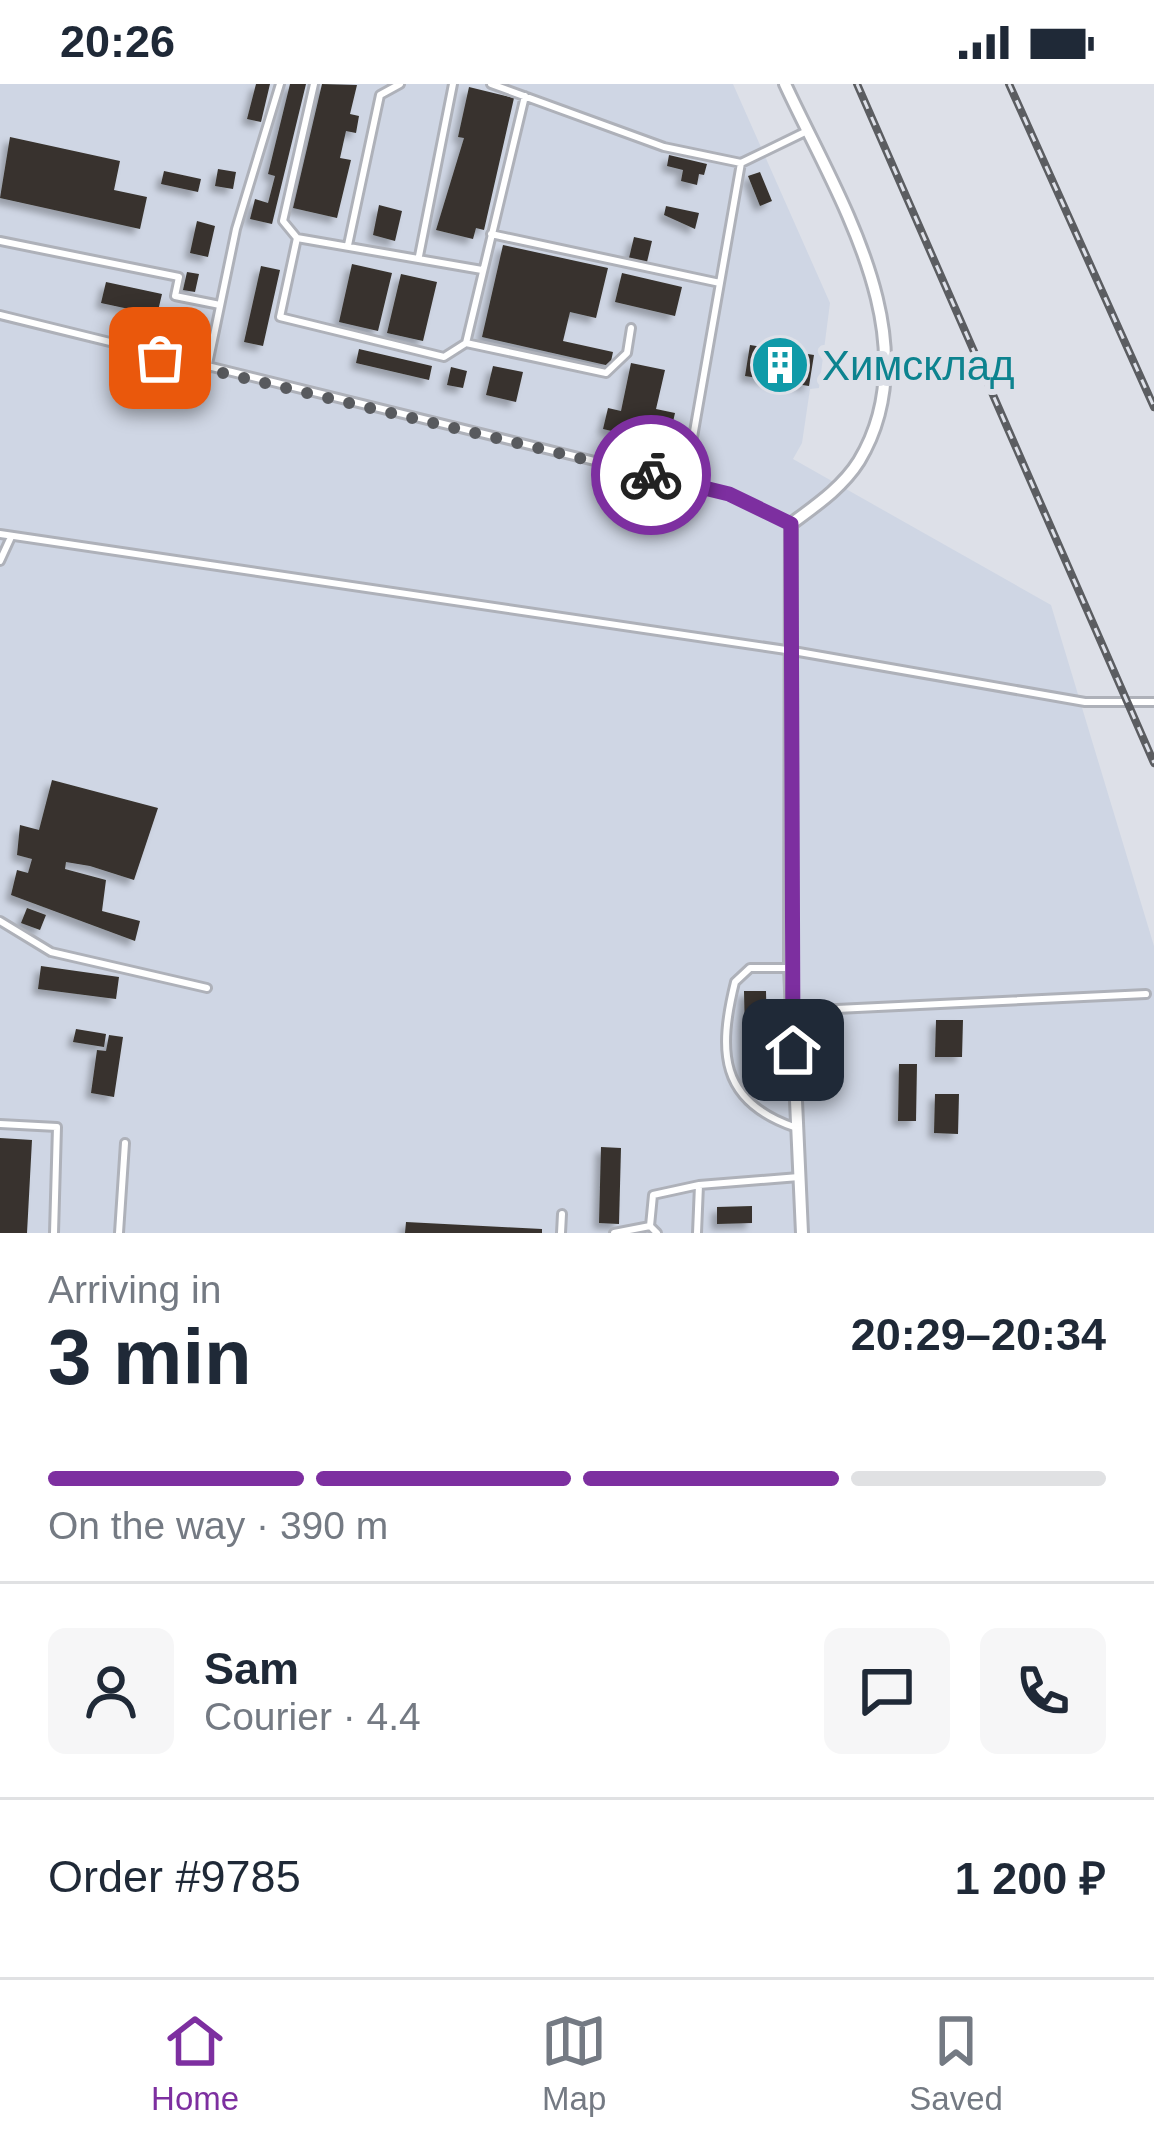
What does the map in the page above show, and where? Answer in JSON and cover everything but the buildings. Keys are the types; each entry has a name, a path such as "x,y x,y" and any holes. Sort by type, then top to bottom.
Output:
{"street":[{"path":"785,84 865,258 884,329 881,392 859,460 834,491 791,524 790,968 802,1233"}],"lane":[{"path":"207,369 236,230 280,84"},
{"path":"314,84 283,221 297,238 482,269"},
{"path":"348,245 380,95 400,84"},
{"path":"491,84 664,147 741,164 807,131"},
{"path":"419,256 450,85"},
{"path":"466,343 525,96"},
{"path":"685,483 741,164"},
{"path":"491,234 720,283"},
{"path":"297,238 280,317 444,357 466,343 606,373 627,353 631,328"},
{"path":"0,241 179,278 176,296 220,305"},
{"path":"0,315 729,494 791,524"},
{"path":"0,534 793,651 1085,702 1154,703"},
{"path":"0,561 11,536"},
{"path":"0,921 51,952 207,988"},
{"path":"790,968 750,968 735,982 724,1054 735,1087 763,1116 797,1128"},
{"path":"791,1011 1146,994"},
{"path":"0,1124 57,1126 54,1233"},
{"path":"119,1233 124,1143"},
{"path":"614,1233 653,1229 653,1195 699,1184 799,1177"},
{"path":"697,1233 699,1184"},
{"path":"561,1233 562,1214"}],"shaded area":[{"path":"0,84 733,84 830,303 819,388 810,389 802,443 793,459 1051,605 1154,946 1154,1233 0,1233"}],"railway":[{"path":"857,84 1154,763"},
{"path":"1009,84 1154,407"}],"way so far":[{"path":"160,358 651,475"}],"place":[{"name":"Химсклад","path":"780,365"}],"route":[{"path":"651,475 729,494 791,524 793,1050"}]}
